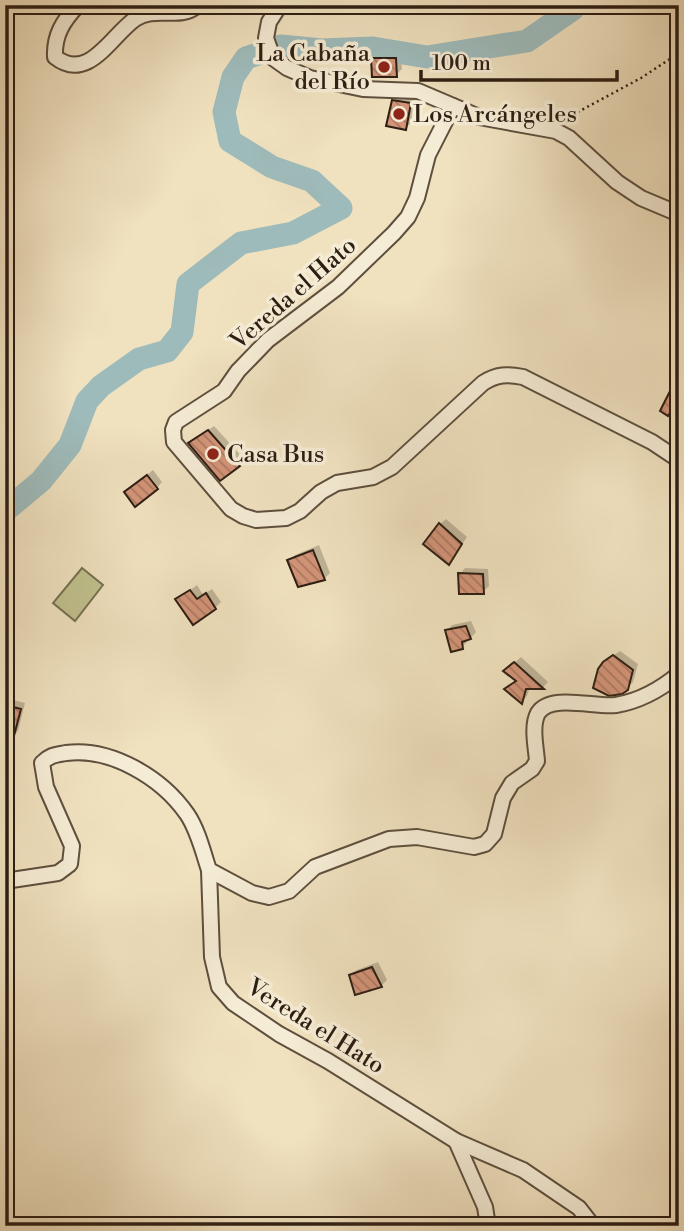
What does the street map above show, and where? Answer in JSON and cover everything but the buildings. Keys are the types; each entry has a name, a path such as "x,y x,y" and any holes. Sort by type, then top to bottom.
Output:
{"street":[{"path":"78,5 64,20 55,46 55,57 66,65 79,66 90,61 136,18 149,12 181,13 198,5"},
{"path":"280,5 269,22 266,38 273,58 287,68 310,78 363,89 418,91 479,117 556,131 569,138 617,182 641,198 679,214"},
{"name":"Vereda el Hato","path":"453,106 428,155 417,198 408,217 338,287 268,340 224,391 176,422 173,430 174,442 231,509 256,520 286,518 300,511 321,492 337,483 373,477 392,467 483,383 494,376 508,374 523,377 652,442 679,460"},
{"path":"209,870 252,893 269,897 289,891 315,867 389,839 417,837 474,847 485,844 494,834 503,798 512,783 537,761 535,723 539,711 551,703 614,705 639,699 679,674"},
{"name":"Vereda el Hato","path":"5,881 58,873 70,864 72,846 46,787 43,763 50,755 75,752 97,754 118,760 152,779 188,816 209,870 212,957 219,987 233,1003 279,1034 328,1061 456,1141 523,1170 579,1208 593,1226"},
{"path":"456,1141 485,1207 488,1226"}],"path":[{"path":"544,129 641,78 679,53"}],"green space":[{"path":"82,568 103,585 75,621 53,603"}],"waterway":[{"path":"5,511 41,481 70,445 87,401 101,386 139,359 167,351 182,332 188,284 241,243 293,233 341,208 312,181 272,167 230,141 224,112 233,77 246,58 281,46 322,50 373,48 427,57 527,41 573,9 573,5"}],"place":[{"name":"La Cabaña del Río","path":"384,67"},
{"name":"Los Arcángeles","path":"399,114"},
{"name":"Casa Bus","path":"213,454"}]}
